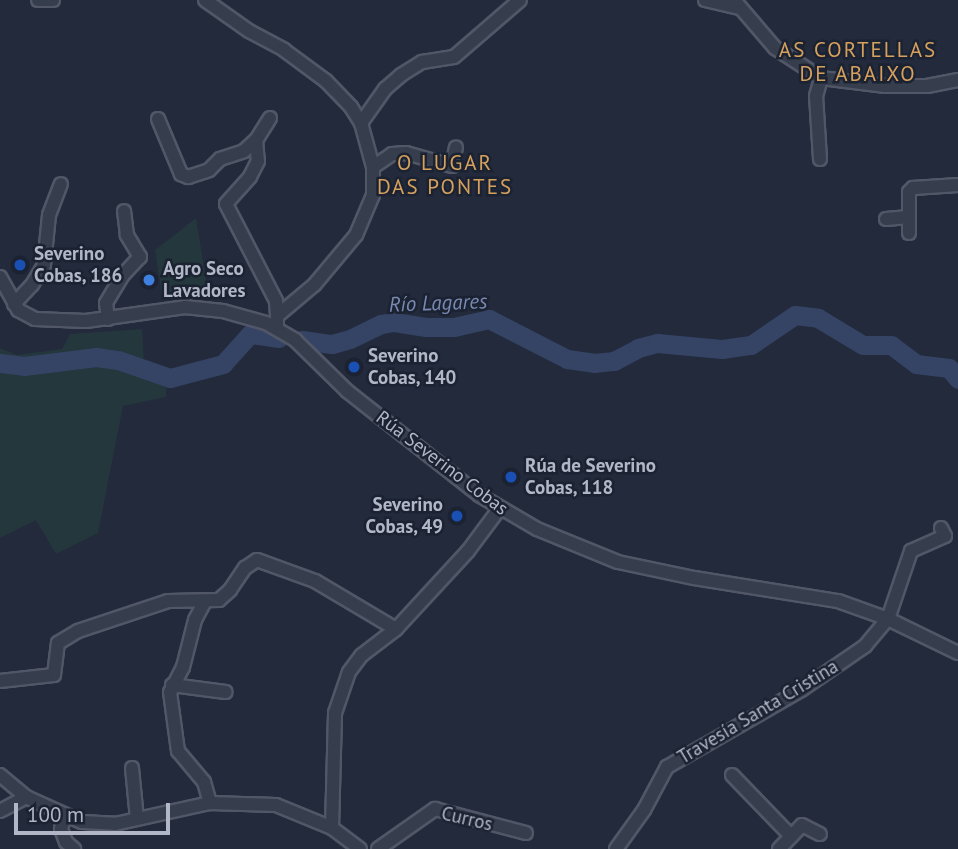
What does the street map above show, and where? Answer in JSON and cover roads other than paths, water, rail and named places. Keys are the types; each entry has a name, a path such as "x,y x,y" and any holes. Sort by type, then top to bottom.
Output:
{"street":[{"path":"38,0 53,0"},
{"path":"205,0 249,31 284,50 326,82 351,107 361,124 373,167 373,195 356,235 314,285 277,322"},
{"path":"361,124 385,89 401,75 422,62 454,57 520,0"},
{"path":"705,0 736,4 775,48 821,78 886,86 927,86 958,80"},
{"path":"820,159 816,96 821,78"},
{"path":"158,119 181,174 188,177 209,170 220,159 244,151 256,140 270,118"},
{"path":"256,140 258,161 250,177 226,204 276,301 277,322"},
{"path":"373,167 392,154 405,153 452,166 456,148"},
{"path":"0,277 14,304 21,299 44,265 49,215 61,184"},
{"path":"909,233 909,191 913,188 958,185"},
{"path":"108,319 106,303 123,275 140,257 127,235 124,211"},
{"path":"886,219 909,217"},
{"name":"Rúa Severino Cobas","path":"14,304 26,316 68,322 108,319 165,309 204,308 277,322 364,405 500,508 537,529 618,562 694,578 811,594 860,607 958,653"},
{"path":"332,828 335,722 340,694 356,660 396,629 473,545 500,508"},
{"path":"888,619 911,551 945,536 941,528"},
{"path":"0,681 51,676 57,672 55,649 66,637 168,601 204,603 225,596 245,568 257,560 315,581 396,629"},
{"path":"204,603 195,620 183,667 172,685 178,751 204,782 210,803"},
{"name":"Travesía Santa Cristina","path":"616,849 644,810 667,767 801,690 865,646 888,619"},
{"path":"172,685 226,692"},
{"path":"132,768 136,819"},
{"path":"0,775 26,797 65,815 101,825 210,803 276,805 332,828 360,849"},
{"path":"732,775 791,836"},
{"path":"0,811 26,797"},
{"name":"Curros","path":"378,849 435,809 526,833"},
{"path":"65,815 61,829 66,842 74,849"},
{"path":"779,849 802,825 820,834"}],"waterway":[{"name":"Río Lagares","path":"302,340 332,344 350,339 381,324 394,322 426,327 454,327 489,319 567,359 594,363 614,361 638,348 657,343 722,349 751,345 795,315 818,318 863,345 891,345 916,364 949,368 958,379"},
{"name":"Río Lagares","path":"0,363 24,366 96,357 118,360 170,378 223,364 250,334 279,338"}],"place":[{"name":"Severino Cobas, 186","path":"20,265"},
{"name":"Agro Seco Lavadores","path":"149,280"},
{"name":"Severino Cobas, 140","path":"354,367"},
{"name":"Rúa de Severino Cobas, 118","path":"511,477"},
{"name":"Severino Cobas, 49","path":"457,516"}],"district":[{"name":"AS CORTELLAS DE ABAIXO","path":"858,62"},
{"name":"O LUGAR DAS PONTES","path":"445,175"}]}
